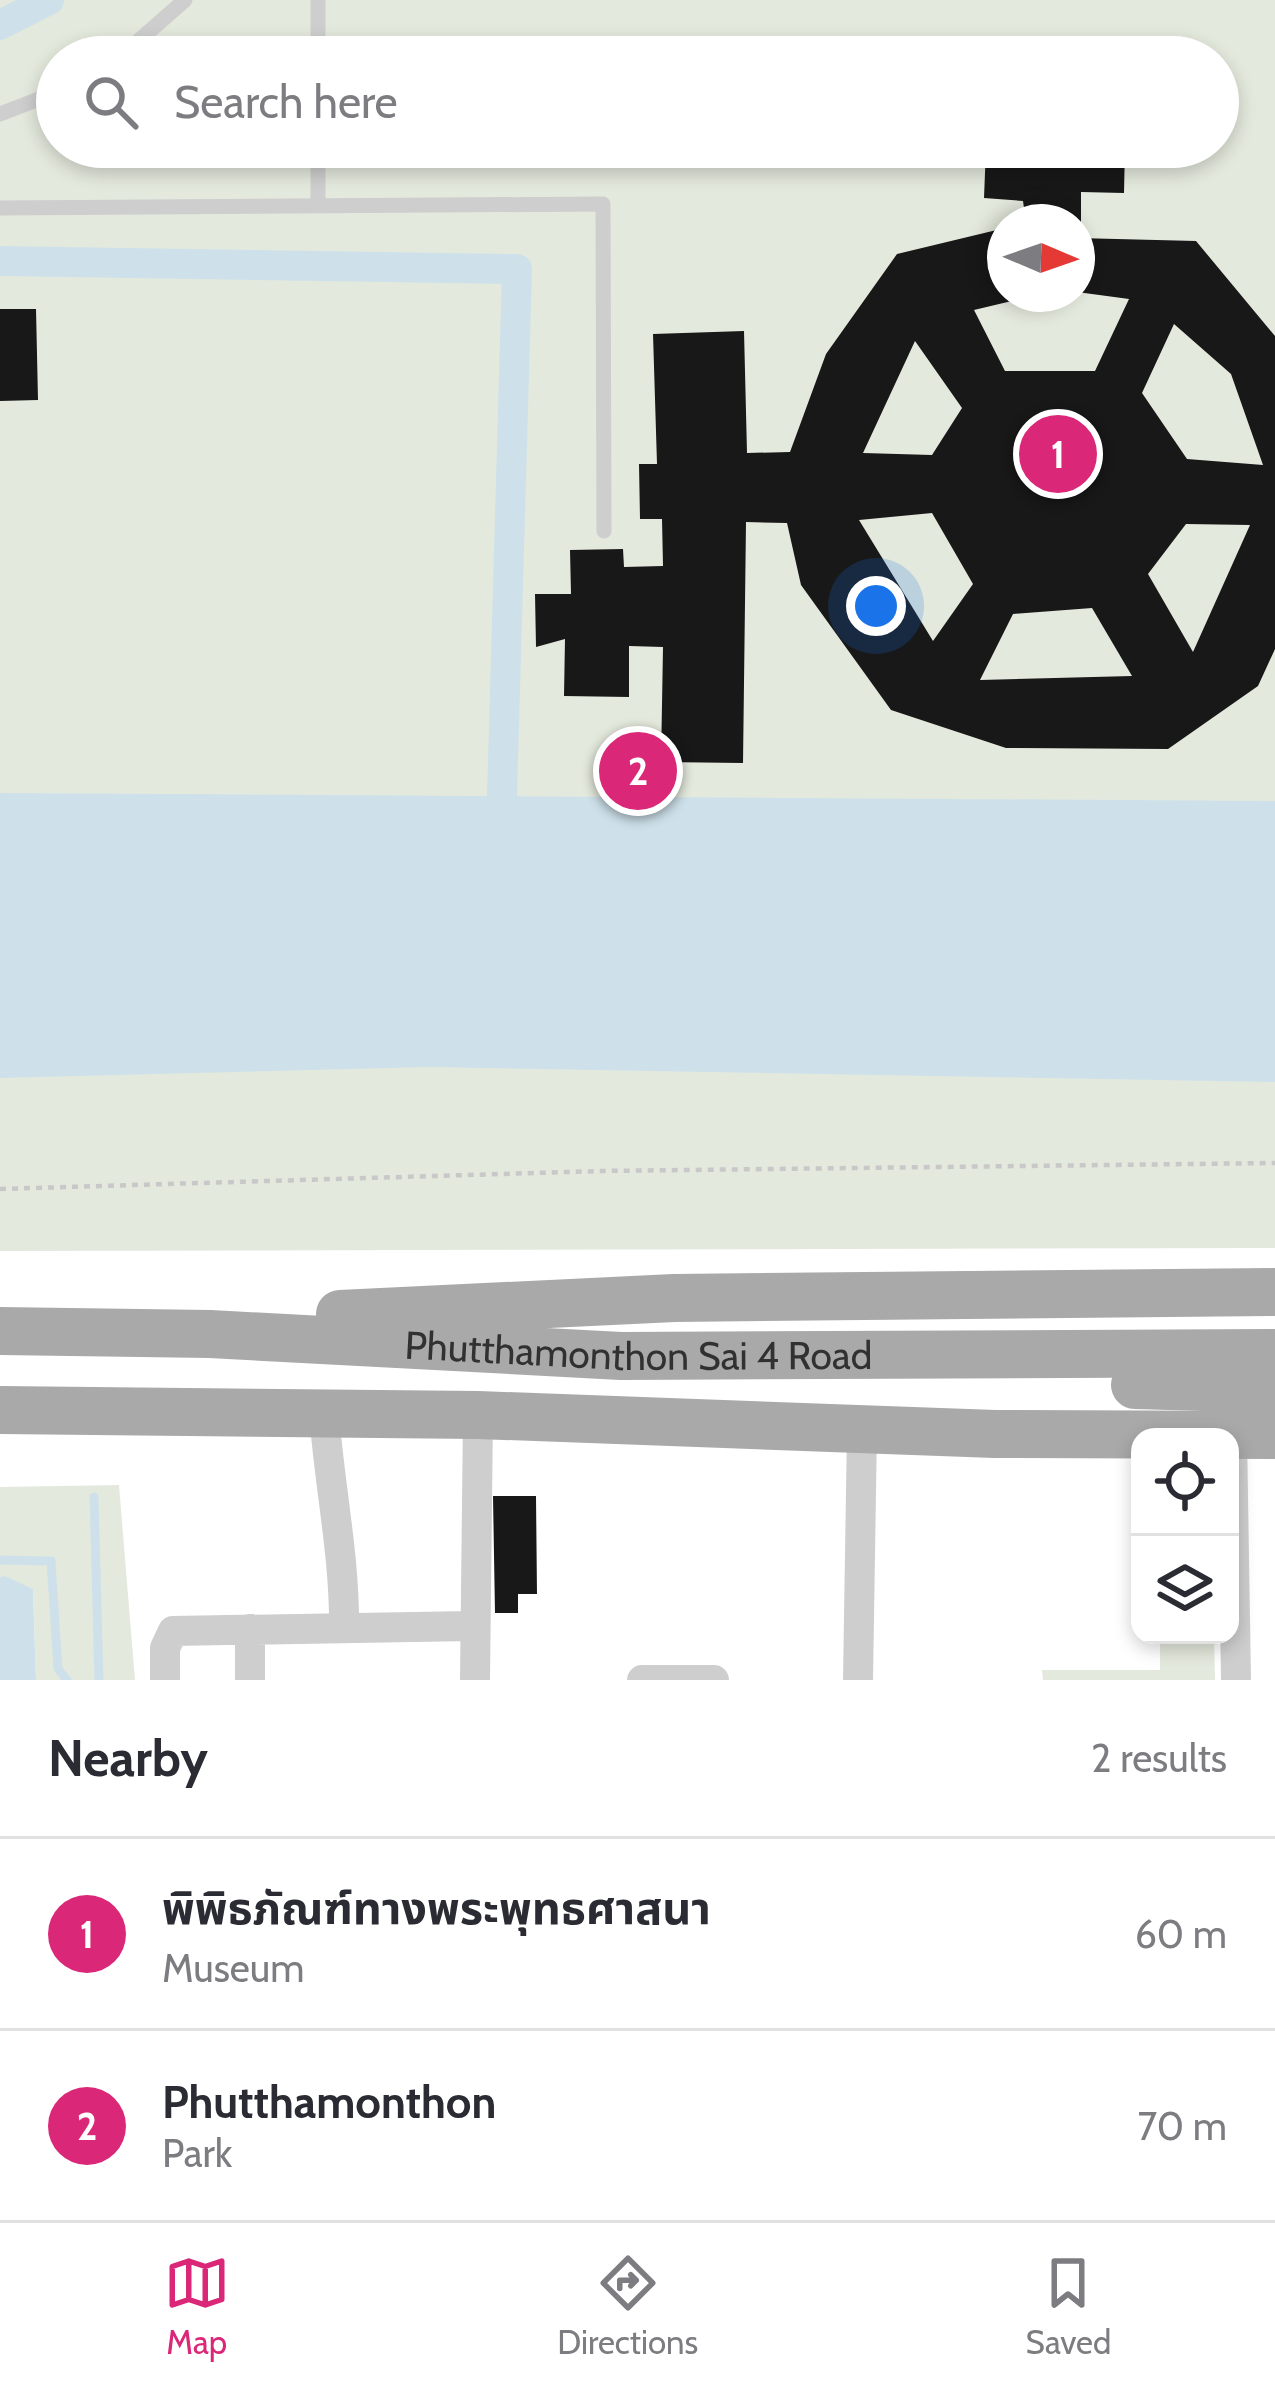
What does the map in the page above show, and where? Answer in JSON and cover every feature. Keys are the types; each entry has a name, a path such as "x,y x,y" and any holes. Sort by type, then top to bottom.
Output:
{"main road":[{"path":"210,1334 346,1313 674,1298 1275,1292"},
{"name":"Phutthamonthon Sai 4 Road","path":"0,1330 210,1334 621,1356 1275,1353"},
{"path":"621,1356 752,1375 1275,1389"},
{"name":"Phutthamonthon Sai 4 Road","path":"0,1410 478,1414 862,1429 1253,1434"}],"street":[{"path":"324,1412 332,1516 345,1582 344,1628"},
{"path":"475,1680 472,1626 478,1414"},
{"path":"858,1680 862,1429"},
{"path":"1236,1680 1253,1434"},
{"path":"165,1680 165,1648 173,1631 472,1626"},
{"path":"250,1629 250,1680"},
{"path":"642,1680 714,1680"}],"lane":[{"path":"144,36 184,0"},
{"path":"318,0 318,36"},
{"path":"0,114 36,100"},
{"path":"318,168 318,206"},
{"path":"0,208 603,204 604,531"}],"path":[{"path":"0,1189 601,1171 1275,1163"}],"shaded area":[{"path":"0,0 1275,0 1275,1248 0,1251"},
{"path":"0,793 1275,801 1275,1082 429,1067 0,1078"},
{"path":"119,1485 135,1680 36,1680 33,1589 0,1577 0,1487"},
{"path":"0,1577 33,1589 36,1680 0,1680"},
{"path":"1160,1644 1214,1644 1215,1680 1043,1680 1042,1670 1160,1670"}],"building":[{"path":"985,168 1125,168 1124,193 1081,192 1081,204 984,198"},
{"path":"987,232 987,307 974,310 1005,371 1095,371 1129,299 1095,294 1095,238 1196,241 1275,336 1275,649 1258,686 1168,749 1006,748 891,710 801,585 787,523 746,522 743,763 661,762 663,647 629,646 629,697 564,696 565,639 536,647 535,594 571,594 570,550 623,549 624,567 663,566 662,519 640,519 639,464 657,464 653,334 744,331 747,453 790,452 826,354 897,254","holes":["1174,324 1231,374 1263,465 1187,459 1142,393","915,341 962,408 932,455 863,453","932,513 973,584 933,641 859,520","1186,524 1250,525 1193,652 1148,574","1092,608 1132,676 980,680 1013,614"]},
{"path":"0,309 36,309 38,400 0,401"},
{"path":"493,1496 536,1496 537,1594 518,1594 518,1613 495,1613"}],"waterway":[{"path":"0,25 49,0"},
{"path":"0,261 517,269 502,796"},
{"path":"94,1497 99,1680"},
{"path":"0,1560 51,1561 58,1669 67,1680"}],"place":[{"name":"พิพิธภัณฑ์ทางพระพุทธศาสนา","path":"1058,454"},
{"name":"Phutthamonthon","path":"638,771"}]}
